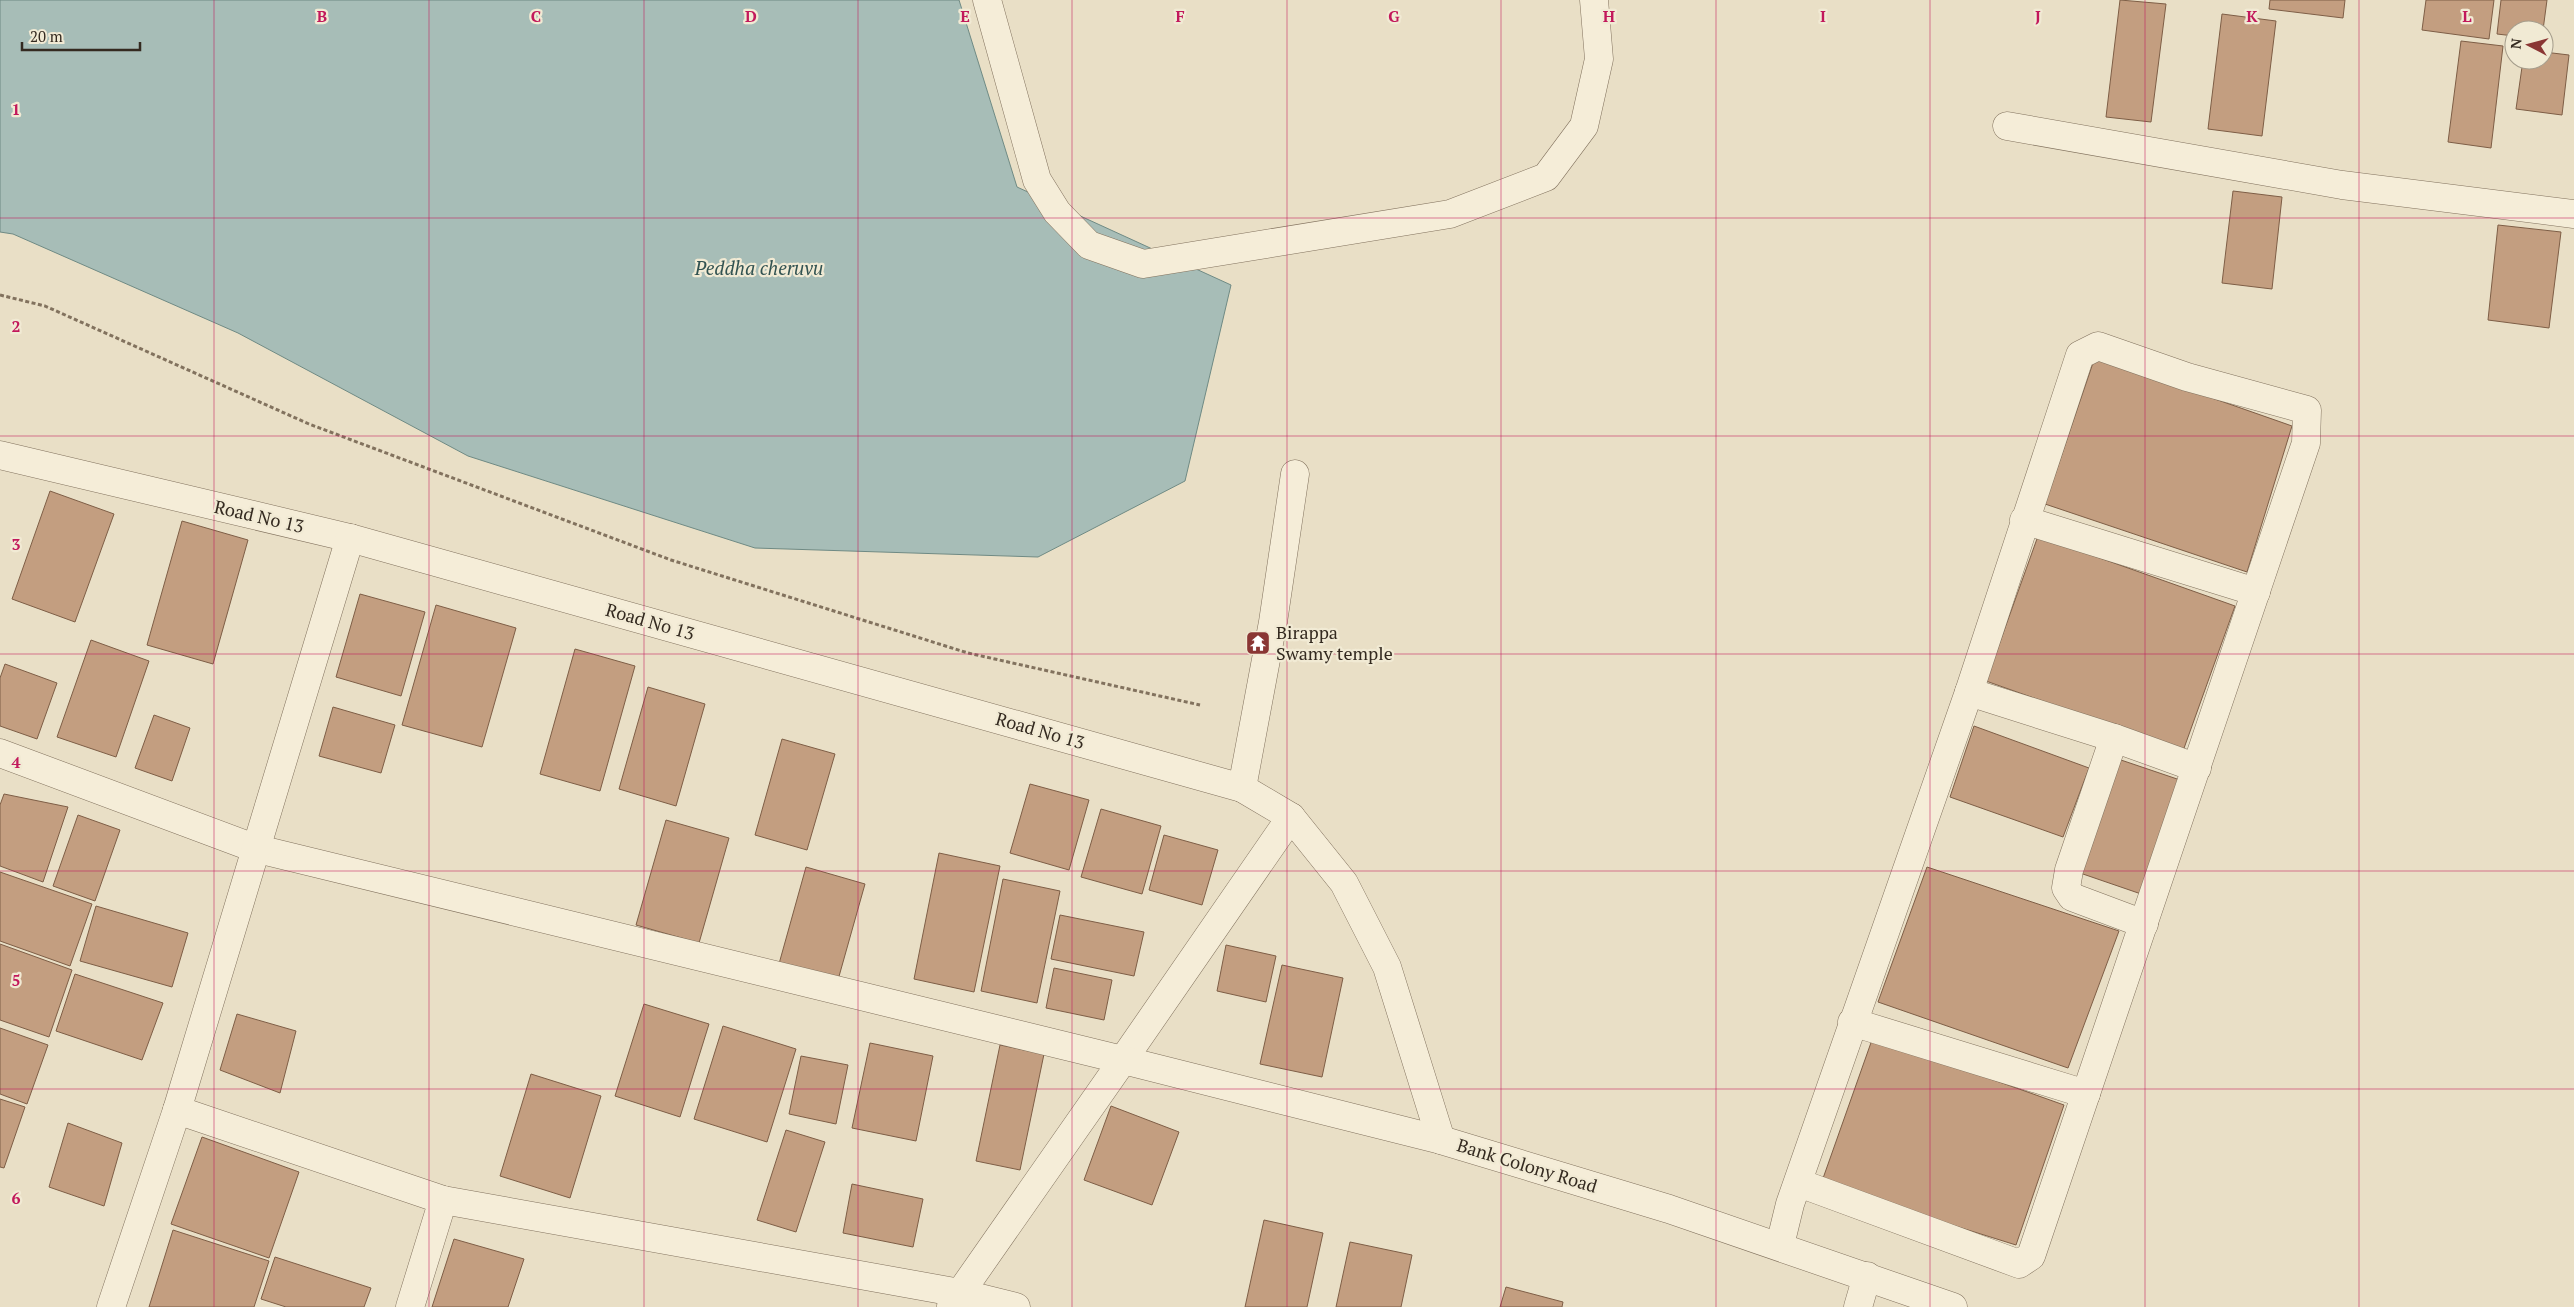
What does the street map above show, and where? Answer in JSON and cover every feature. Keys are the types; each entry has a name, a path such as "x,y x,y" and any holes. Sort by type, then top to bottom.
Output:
{"street":[{"path":"987,0 1036,180 1057,212 1089,245 1143,264 1450,214 1546,177 1584,126 1599,59 1594,0"},
{"path":"2007,126 2342,185 2574,214"},
{"path":"1780,1245 1790,1204 1799,1183 1852,1022 1969,692 2024,520 2080,355 2098,346 2187,377 2307,410 2306,443 2031,1256 2019,1264 1799,1183"},
{"name":"Road No 13","path":"0,454 350,538 1242,788 1291,817"},
{"path":"1242,788 1247,750 1273,622 1295,474"},
{"path":"2024,520 2256,592"},
{"path":"111,1307 177,1110 254,848 350,538"},
{"path":"1969,692 2114,738 2197,768"},
{"path":"2114,738 2069,870 2066,888 2072,897 2144,924"},
{"path":"0,753 254,848 1123,1060 1441,1140"},
{"path":"955,1300 1291,817"},
{"name":"Bank Colony Road","path":"1291,817 1344,883 1387,967 1441,1140 1669,1208 1780,1245 1953,1307"},
{"path":"1852,1022 2086,1094"},
{"path":"177,1110 443,1200 955,1300 1016,1307"},
{"path":"410,1307 443,1200"},
{"path":"1858,1307 1867,1276"}],"path":[{"path":"0,296 45,306 309,424 671,560 968,653 1200,705"}],"water":[{"name":"Peddha cheruvu","path":"0,0 959,0 1017,187 1231,285 1185,481 1038,557 755,548 468,456 238,333 13,234 0,232"}],"building":[{"path":"2120,0 2166,4 2151,122 2106,117"},
{"path":"2270,0 2345,0 2343,18 2269,9"},
{"path":"2426,0 2494,0 2489,39 2422,30"},
{"path":"2501,0 2547,0 2544,20 2504,20 2504,35 2497,34"},
{"path":"2222,14 2276,21 2262,136 2208,129"},
{"path":"2461,41 2503,46 2491,148 2448,142"},
{"path":"2554,53 2569,55 2562,115 2516,109 2522,70 2554,70"},
{"path":"2233,191 2282,197 2272,289 2222,283"},
{"path":"2498,225 2561,232 2549,328 2488,320"},
{"path":"2095,357 2292,426 2247,572 2045,504"},
{"path":"50,491 114,514 75,622 12,599"},
{"path":"182,521 248,540 213,664 147,645"},
{"path":"2038,536 2235,606 2183,751 1986,681"},
{"path":"360,594 425,612 401,696 336,677"},
{"path":"436,605 516,628 482,747 402,725"},
{"path":"91,640 149,661 116,757 57,737"},
{"path":"575,649 635,666 600,791 540,774"},
{"path":"5,664 57,683 37,739 0,726 0,678"},
{"path":"648,687 705,704 676,806 619,789"},
{"path":"333,707 395,725 381,773 319,756"},
{"path":"154,715 190,728 172,781 135,768"},
{"path":"1974,726 2089,768 2063,837 1950,797"},
{"path":"782,739 835,754 807,850 755,835"},
{"path":"2118,759 2186,782 2147,896 2080,873"},
{"path":"1030,784 1089,800 1069,870 1010,853"},
{"path":"4,794 68,807 43,882 0,866 0,805"},
{"path":"1101,809 1161,826 1142,894 1081,877"},
{"path":"78,815 120,830 95,901 53,886"},
{"path":"666,820 729,838 699,943 636,925"},
{"path":"1164,835 1218,850 1202,905 1149,890"},
{"path":"939,853 1000,866 974,992 914,979"},
{"path":"806,867 865,884 836,987 777,971"},
{"path":"1927,867 2119,931 2068,1068 1878,1002"},
{"path":"0,872 92,904 70,966 0,941"},
{"path":"1003,879 1060,891 1037,1003 981,991"},
{"path":"96,906 188,933 172,987 80,961"},
{"path":"1060,915 1144,932 1134,976 1051,959"},
{"path":"0,944 72,970 49,1037 0,1020"},
{"path":"1226,945 1276,956 1266,1002 1217,991"},
{"path":"1282,965 1343,978 1322,1077 1260,1064"},
{"path":"1054,968 1112,980 1104,1020 1046,1008"},
{"path":"75,974 163,1003 142,1060 56,1031"},
{"path":"644,1004 709,1024 680,1117 615,1096"},
{"path":"237,1014 296,1031 280,1093 220,1070"},
{"path":"723,1026 796,1049 767,1142 694,1119"},
{"path":"0,1028 48,1045 27,1104 0,1094"},
{"path":"1873,1037 2064,1105 2016,1245 1821,1184"},
{"path":"870,1043 933,1056 916,1141 852,1128"},
{"path":"1000,1045 1044,1054 1020,1170 976,1161"},
{"path":"801,1056 848,1065 836,1124 789,1114"},
{"path":"531,1074 601,1096 570,1198 500,1176"},
{"path":"0,1099 25,1107 4,1168 0,1167"},
{"path":"1111,1106 1179,1132 1152,1205 1084,1180"},
{"path":"68,1123 122,1143 104,1206 49,1187"},
{"path":"786,1130 825,1142 796,1232 757,1220"},
{"path":"202,1137 299,1172 269,1258 171,1224"},
{"path":"852,1184 923,1199 913,1247 843,1233"},
{"path":"1264,1220 1323,1233 1307,1307 1245,1307"},
{"path":"173,1230 269,1261 254,1307 149,1307"},
{"path":"454,1239 524,1259 508,1307 432,1307"},
{"path":"1350,1242 1412,1255 1401,1307 1336,1307"},
{"path":"275,1257 371,1288 364,1307 286,1307 261,1299"},
{"path":"1506,1287 1563,1302 1562,1307 1500,1307"}],"place":[{"name":"Birappa Swamy temple","path":"1258,643"}]}
